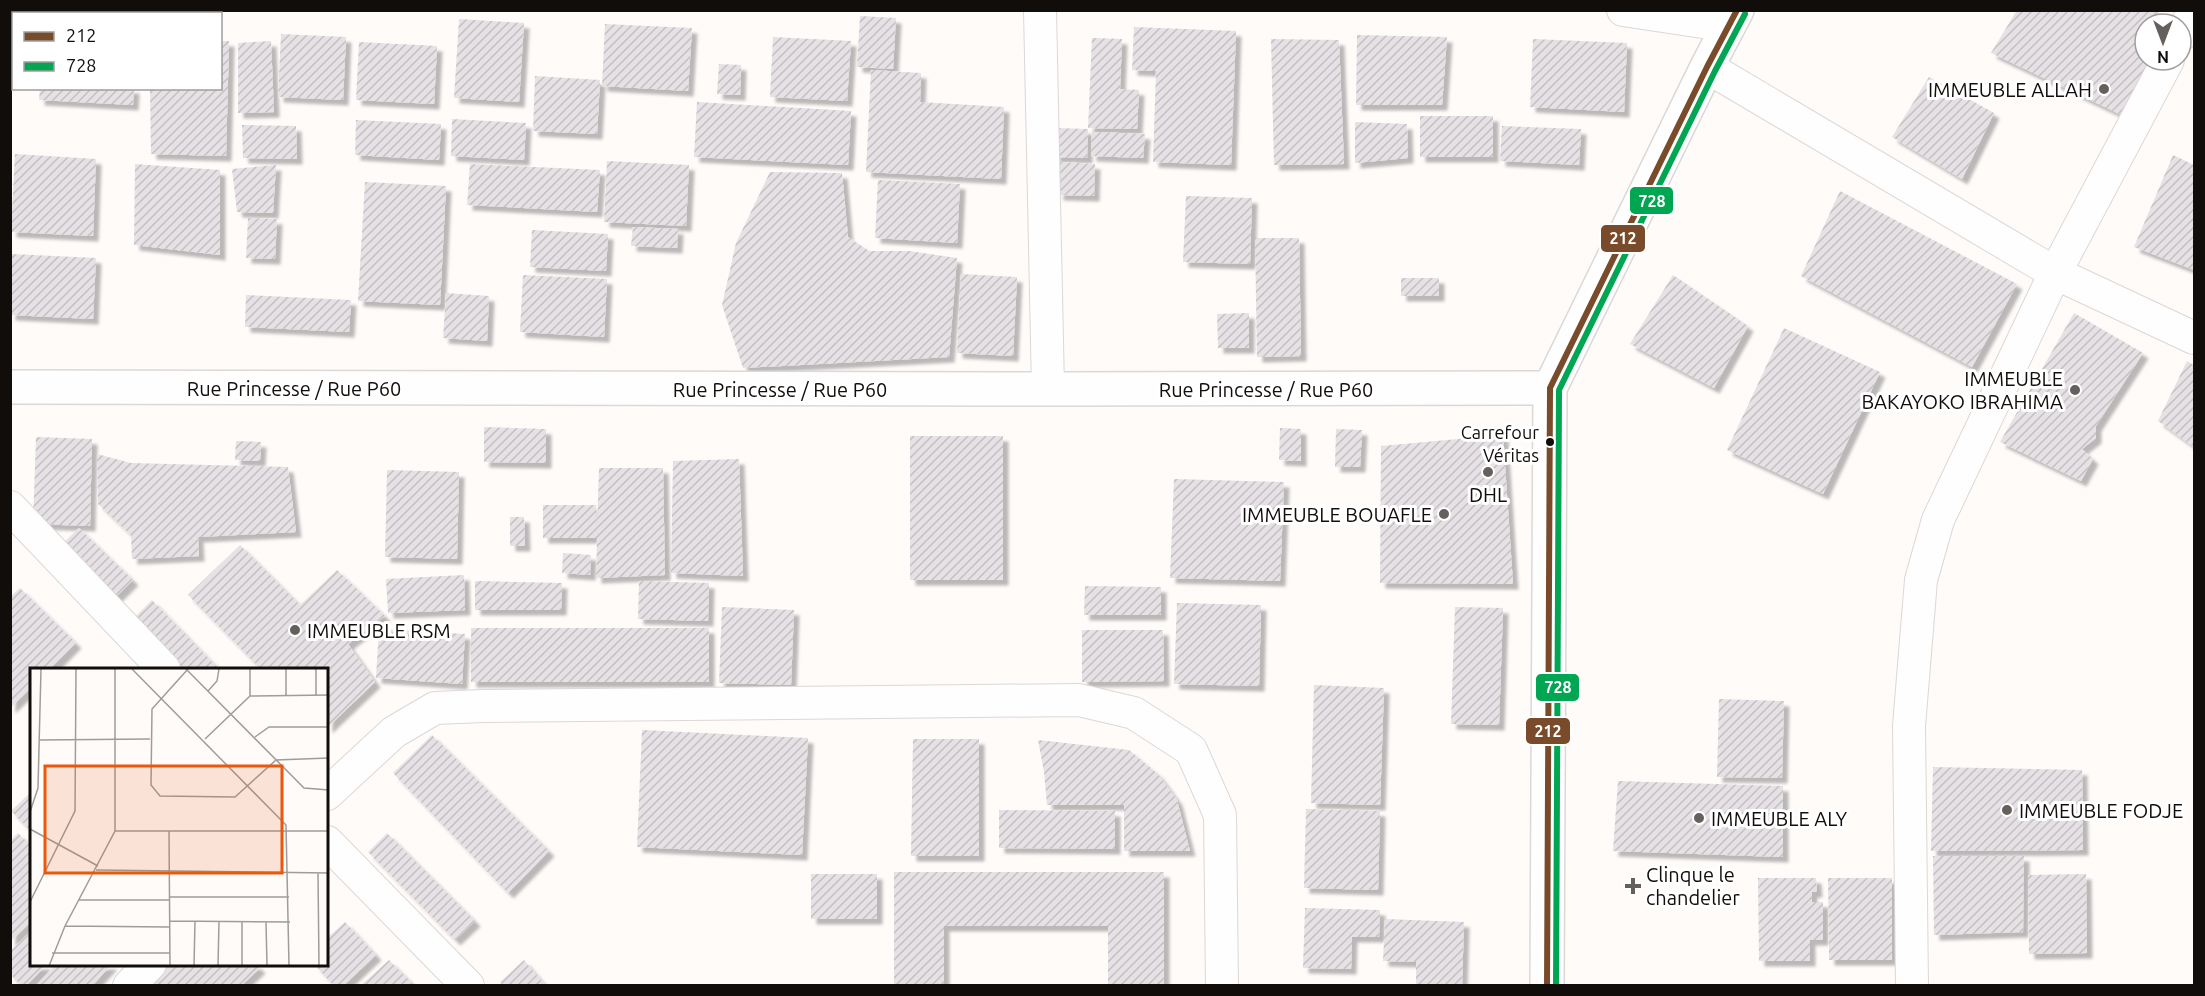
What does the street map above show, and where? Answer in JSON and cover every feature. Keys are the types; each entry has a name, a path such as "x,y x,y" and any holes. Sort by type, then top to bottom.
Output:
{"street":[{"path":"1040,10 1047,389"},
{"path":"1547,986 1550,388 1733,18 1623,10"},
{"path":"1707,67 2055,273 2194,338"},
{"path":"1912,986 1909,726 1921,580 1938,520 2055,273 2162,72"},
{"name":"Rue Princesse / Rue P60","path":"10,387 1550,388"},
{"path":"10,507 163,668"},
{"path":"328,793 394,732 435,708 1080,700 1134,713 1191,750 1220,815 1222,986"},
{"path":"328,843 468,986"},
{"path":"129,986 148,966"}],"building":[{"name":"IMMEUBLE ALLAH","path":"2017,10 2153,10 2157,12 2133,12 2133,72 2150,72 2126,117 1991,53"},
{"path":"860,16 896,18 893,69 857,67"},
{"path":"459,19 524,23 519,102 454,98"},
{"path":"605,24 692,28 688,91 602,86"},
{"path":"1134,27 1236,31 1231,165 1153,162 1156,71 1132,70"},
{"path":"281,34 346,37 343,100 278,97"},
{"path":"1357,35 1447,37 1442,105 1356,105"},
{"path":"773,37 851,41 847,101 770,97"},
{"path":"1092,38 1122,39 1120,89 1139,90 1137,129 1088,128"},
{"path":"1271,39 1339,40 1344,164 1274,165"},
{"path":"1533,39 1627,43 1624,112 1530,107"},
{"path":"222,41 229,41 226,156 151,154 150,90 222,90"},
{"path":"271,41 274,112 238,113 238,43"},
{"path":"359,42 437,46 434,104 356,100"},
{"path":"719,64 741,65 740,95 717,94"},
{"path":"871,70 921,73 920,102 1004,107 1001,179 866,172"},
{"path":"535,76 600,80 597,134 533,131"},
{"path":"1929,77 1994,113 1962,179 1892,137"},
{"path":"40,90 134,90 133,105 39,100"},
{"path":"697,102 851,111 848,165 694,157"},
{"path":"1420,116 1493,116 1493,157 1420,157"},
{"path":"452,119 526,123 524,160 451,156"},
{"path":"356,120 441,124 439,160 355,155"},
{"path":"1355,122 1407,124 1408,158 1355,163"},
{"path":"242,125 296,126 297,159 243,158"},
{"path":"1502,126 1581,129 1579,165 1500,161"},
{"path":"1056,128 1088,129 1087,158 1054,157"},
{"path":"1092,132 1145,134 1143,158 1091,156"},
{"path":"15,154 96,159 93,236 11,232"},
{"path":"2173,155 2194,165 2194,270 2134,247"},
{"path":"607,161 689,165 686,226 604,222"},
{"path":"1059,162 1095,164 1094,196 1058,195"},
{"path":"135,164 220,170 220,255 134,245"},
{"path":"470,164 600,170 597,212 467,205"},
{"path":"276,165 273,213 237,212 232,169"},
{"path":"770,172 842,173 848,237 869,251 909,251 957,258 949,357 743,368 722,305 736,243"},
{"path":"878,180 960,184 957,243 875,238"},
{"path":"365,182 446,186 440,305 358,301"},
{"path":"1840,191 2017,284 1972,367 1801,276"},
{"path":"1186,196 1252,198 1250,264 1183,262"},
{"path":"248,218 277,219 275,259 246,258"},
{"path":"633,227 678,229 677,248 631,246"},
{"path":"532,230 608,234 606,271 530,267"},
{"path":"1255,238 1299,238 1301,356 1257,357"},
{"path":"12,254 96,258 93,319 10,315"},
{"path":"961,274 1017,277 1013,356 957,353"},
{"path":"523,275 607,279 604,337 520,332"},
{"path":"1673,275 1748,326 1714,388 1630,344"},
{"path":"1401,278 1439,278 1439,296 1401,296"},
{"path":"446,293 489,296 487,341 443,338"},
{"path":"246,295 351,300 349,332 245,327"},
{"path":"1249,313 1249,348 1218,348 1217,314"},
{"name":"IMMEUBLE BAKAYOKO IBRAHIMA","path":"2074,313 2143,353 2096,426 2096,438 2082,449 2093,459 2081,481 2000,442"},
{"path":"1784,328 1880,372 1823,494 1727,450"},
{"path":"2187,361 2194,365 2194,447 2158,421"},
{"path":"484,427 546,429 546,463 484,462"},
{"path":"1280,428 1301,429 1301,461 1279,460"},
{"path":"1336,429 1362,430 1360,467 1335,467"},
{"name":"IMMEUBLE BOUAFLE","path":"1503,435 1513,584 1380,583 1381,446"},
{"path":"910,436 1003,436 1003,580 910,580"},
{"path":"36,437 92,439 90,526 33,524"},
{"path":"236,441 261,442 260,461 235,460"},
{"path":"97,454 131,463 288,467 296,532 198,537 199,556 132,559 131,535 98,504"},
{"path":"739,459 743,576 671,573 673,461"},
{"path":"599,468 663,468 665,575 596,578 597,538 543,538 543,505 596,505 597,530"},
{"path":"387,470 459,472 457,559 385,557"},
{"path":"1174,479 1284,482 1280,581 1170,578"},
{"path":"510,517 524,517 525,546 510,546"},
{"path":"79,528 133,580 114,599 60,546"},
{"name":"IMMEUBLE RSM","path":"240,545 300,605 337,570 385,616 348,644 375,682 328,727 328,668 260,668 188,595"},
{"path":"563,553 591,555 590,575 562,573"},
{"path":"464,575 465,610 388,613 386,579"},
{"path":"475,581 562,583 561,610 475,610"},
{"path":"639,581 709,583 708,621 638,619"},
{"path":"1085,586 1161,587 1161,615 1084,615"},
{"path":"20,588 76,643 51,668 30,668 30,689 10,708 10,597"},
{"path":"152,600 218,668 176,668 131,621"},
{"path":"1177,603 1261,605 1259,686 1174,684"},
{"path":"722,607 794,610 791,685 719,683"},
{"path":"1455,607 1503,608 1499,725 1451,724"},
{"path":"471,628 709,628 709,682 471,682"},
{"path":"379,629 465,634 462,684 376,678"},
{"path":"1082,630 1163,630 1164,681 1082,682"},
{"path":"1314,685 1384,688 1380,805 1311,803"},
{"path":"1719,699 1784,701 1782,778 1717,777"},
{"path":"642,730 808,738 802,855 637,847"},
{"path":"432,735 549,851 508,893 393,773"},
{"path":"913,739 979,739 979,856 911,856"},
{"path":"1038,740 1129,750 1158,774 1177,800 1190,851 1124,851 1124,805 1047,805"},
{"name":"IMMEUBLE FODJE","path":"1933,767 2082,770 2083,850 1931,851"},
{"name":"IMMEUBLE ALY","path":"1618,781 1783,786 1783,857 1613,851"},
{"path":"30,793 30,830 11,811"},
{"path":"1306,809 1380,811 1378,890 1304,888"},
{"path":"999,810 1115,811 1115,849 999,848"},
{"path":"18,833 30,845 30,923 10,942 10,841"},
{"path":"387,833 475,921 455,940 368,852"},
{"path":"1933,856 2024,856 2023,932 1934,935"},
{"path":"894,872 1164,872 1164,986 1108,986 1108,926 944,926 944,986 894,986"},
{"path":"811,874 877,874 877,919 811,919"},
{"path":"2086,874 2087,953 2029,954 2028,875"},
{"path":"1758,878 1816,878 1817,892 1812,892 1812,902 1823,902 1823,940 1810,940 1810,961 1759,961"},
{"path":"1828,878 1892,878 1892,960 1829,960"},
{"path":"1305,908 1380,910 1379,937 1352,937 1351,969 1303,968"},
{"path":"1385,919 1464,922 1462,986 1416,986 1416,962 1383,961"},
{"path":"345,922 376,955 343,986 334,986 316,966 328,966 328,937"},
{"path":"30,933 30,966 45,966 26,986 22,986 10,974 10,951"},
{"path":"389,960 415,986 360,986"},
{"path":"524,960 546,986 503,986 500,982"},
{"path":"54,966 110,966 92,986 36,986"},
{"path":"168,966 258,966 260,968 241,986 148,986"}],"transit line":[{"name":"212","path":"1547,986 1550,388 1737,10"},
{"name":"728","path":"1556,986 1559,390 1745,14"}],"place":[{"name":"IMMEUBLE ALLAH","path":"2104,89"},
{"name":"IMMEUBLE BAKAYOKO IBRAHIMA","path":"2075,390"},
{"name":"Carrefour Véritas","path":"1550,442"},
{"name":"DHL","path":"1488,472"},
{"name":"IMMEUBLE BOUAFLE","path":"1444,514"},
{"name":"IMMEUBLE RSM","path":"295,630"},
{"name":"IMMEUBLE FODJE","path":"2007,810"},
{"name":"IMMEUBLE ALY","path":"1699,818"},
{"name":"Clinque le chandelier","path":"1633,886"}]}
